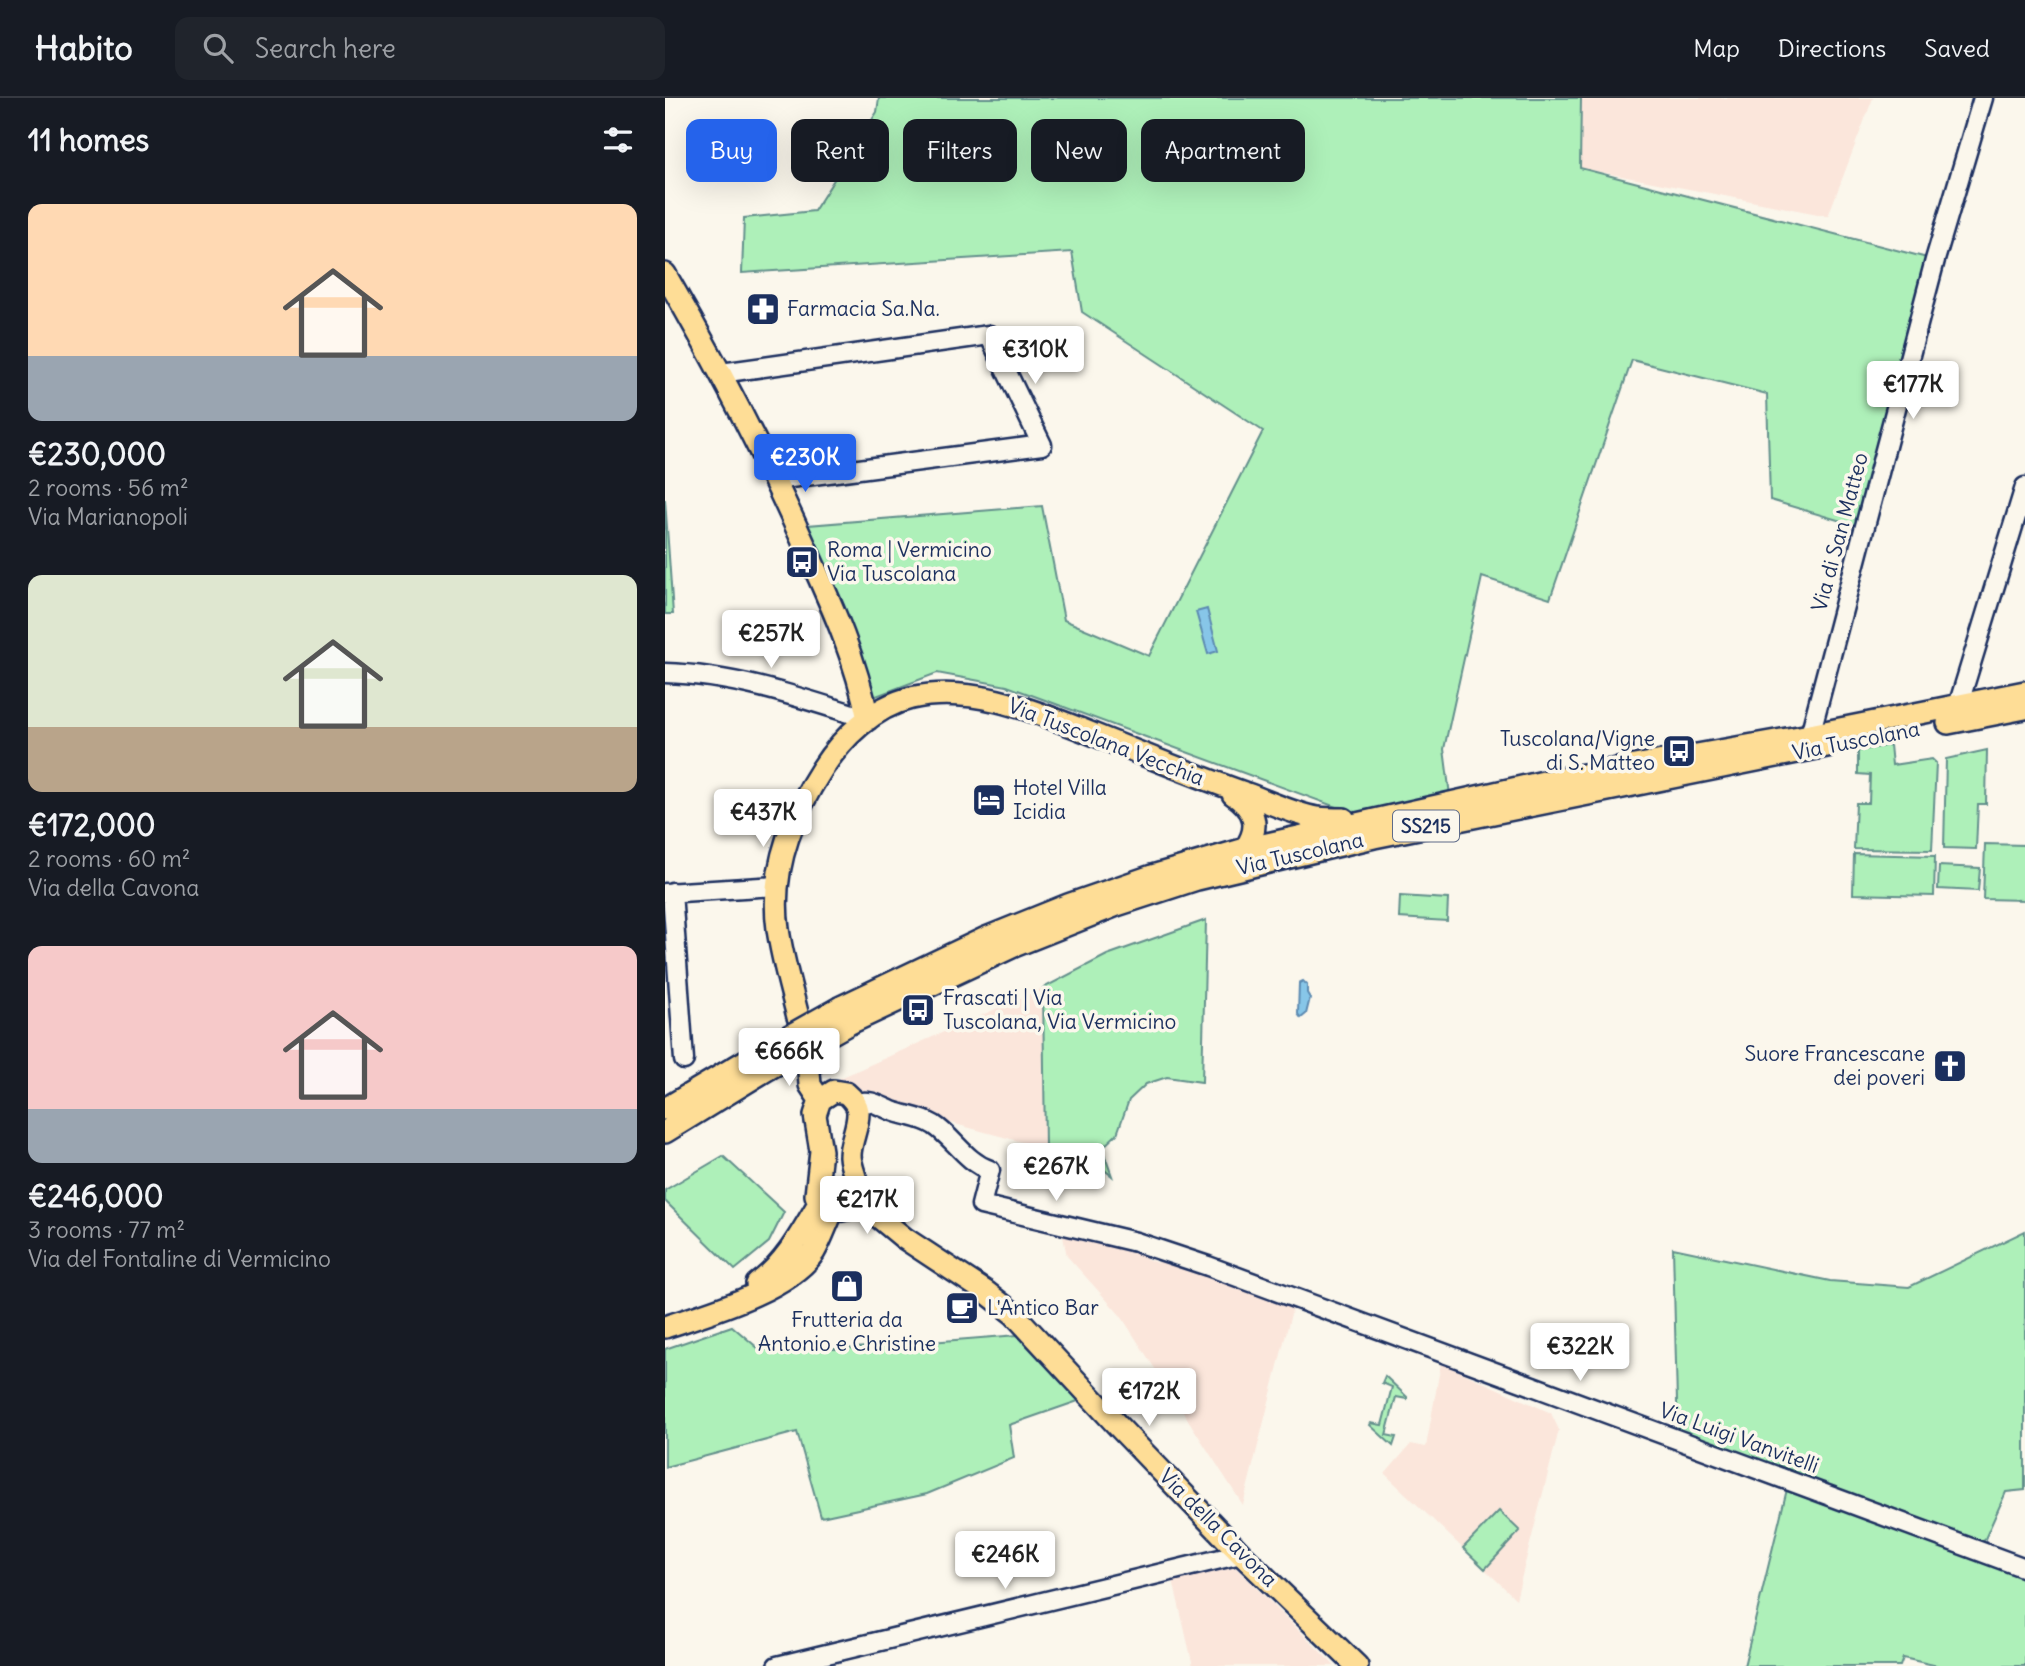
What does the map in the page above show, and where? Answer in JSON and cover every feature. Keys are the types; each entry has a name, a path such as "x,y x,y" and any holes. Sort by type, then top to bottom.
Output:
{"main road":[{"path":"665,274 721,373 775,480 844,633 857,670 868,719"},
{"name":"Via Tuscolana","path":"665,1109 763,1061 974,944 1057,909 1152,876 1245,849 1544,782 1810,735 2025,692"},
{"name":"Via Tuscolana Vecchia","path":"798,1017 779,938 777,886 789,833 807,792 837,750 868,719 894,704 919,696 948,694 980,697 1043,714 1216,783"},
{"name":"Via Tuscolana","path":"845,1015 1136,898 1221,873 1460,819 2025,708"},
{"path":"1216,783 1315,818 1374,821"},
{"path":"1216,783 1243,801 1254,814 1254,831 1245,849"},
{"name":"Via Tuscolana","path":"665,1132 763,1061"},
{"path":"665,1327 769,1288 801,1267 813,1252 825,1208 816,1195 821,1151 815,1115 827,1096 846,1093 855,1103 858,1116 850,1157 859,1188 857,1200 851,1208 825,1208"},
{"name":"Via della Cavona","path":"857,1200 904,1238 986,1292 1014,1314 1241,1554 1357,1666"}],"street":[{"name":"Via di San Matteo","path":"1810,735 1935,260 1983,98"},
{"path":"721,373 989,335 1042,445 775,480"},
{"path":"1958,706 2025,487"},
{"path":"665,673 706,676 749,684 868,719"},
{"path":"684,1060 668,893 777,886"},
{"path":"855,1103 870,1101 891,1111"},
{"path":"855,1127 875,1115 891,1111"},
{"name":"Via Luigi Vanvitelli","path":"891,1111 925,1120 975,1163 989,1170 981,1205 1121,1238 1221,1271 2025,1568"},
{"path":"777,1666 1241,1554"}],"shaded area":[{"path":"1581,98 1873,98 1828,216 1580,168"},
{"path":"1043,988 1045,1148 940,1120 864,1096 840,1084 838,1079"},
{"path":"1062,1232 1142,1248 1147,1259 1157,1263 1163,1257 1293,1306 1243,1505 1121,1316 1067,1256"},
{"path":"1441,1363 1551,1413 1559,1430 1516,1599 1385,1474 1411,1444 1426,1447"},
{"path":"1234,1566 1335,1666 1193,1666 1173,1580"}],"green space":[{"path":"879,98 1581,98 1580,168 1935,260 1858,526 1770,500 1767,394 1632,360 1550,599 1482,577 1444,749 1451,803 1374,821 1007,686 937,673 871,698 796,526 1042,506 1064,620 1149,656 1263,431 1082,312 1072,252 742,273 744,218 814,211 832,182 889,182 889,119 873,119 877,112"},
{"path":"665,499 673,614 665,614"},
{"path":"1890,745 1892,765 1932,759 1936,763 1932,850 1854,849 1856,803 1869,803 1870,775 1858,774 1858,751"},
{"path":"1987,750 1986,804 1978,804 1976,849 1944,848 1946,759"},
{"path":"1985,844 2025,845 2025,900 1983,899"},
{"path":"1854,854 1935,856 1934,896 1853,894"},
{"path":"1939,866 1980,868 1978,891 1938,889"},
{"path":"1400,896 1448,899 1447,921 1399,918"},
{"path":"1206,920 1202,1082 1167,1077 1146,1084 1129,1100 1117,1134 1102,1148 1112,1176 1093,1161 1045,1148 1043,988 1107,955"},
{"path":"723,1156 784,1212 769,1242 735,1270 665,1201 665,1190"},
{"path":"2025,1231 2025,1490 2006,1492 1980,1550 2025,1568 2025,1666 1938,1666 1903,1658 1900,1666 1744,1666 1789,1481 1678,1440 1673,1248 1830,1281 1909,1287"},
{"path":"732,1326 759,1349 842,1349 1018,1335 1081,1400 1009,1425 1014,1458 927,1494 821,1517 797,1432 665,1467 665,1349"},
{"path":"1385,1376 1407,1397 1396,1397 1386,1435 1396,1437 1393,1446 1370,1425 1382,1425 1392,1387 1382,1383"},
{"path":"1499,1511 1520,1531 1485,1569 1463,1548"}],"water":[{"path":"1207,609 1218,651 1208,654 1196,612"},
{"path":"1303,981 1307,985 1310,998 1306,1014 1301,1018 1298,1014 1299,983"}],"place":[{"name":"Farmacia Sa.Na.","path":"763,309"},
{"name":"Roma | Vermicino Via Tuscolana","path":"802,562"},
{"name":"Tuscolana/Vigne di S. Matteo","path":"1679,751"},
{"name":"Hotel Villa Icidia","path":"989,800"},
{"name":"Frascati | Via Tuscolana, Via Vermicino","path":"918,1010"},
{"name":"Suore Francescane dei poveri","path":"1950,1066"},
{"name":"Frutteria da Antonio e Christine","path":"847,1286"},
{"name":"L'Antico Bar","path":"962,1308"}]}
